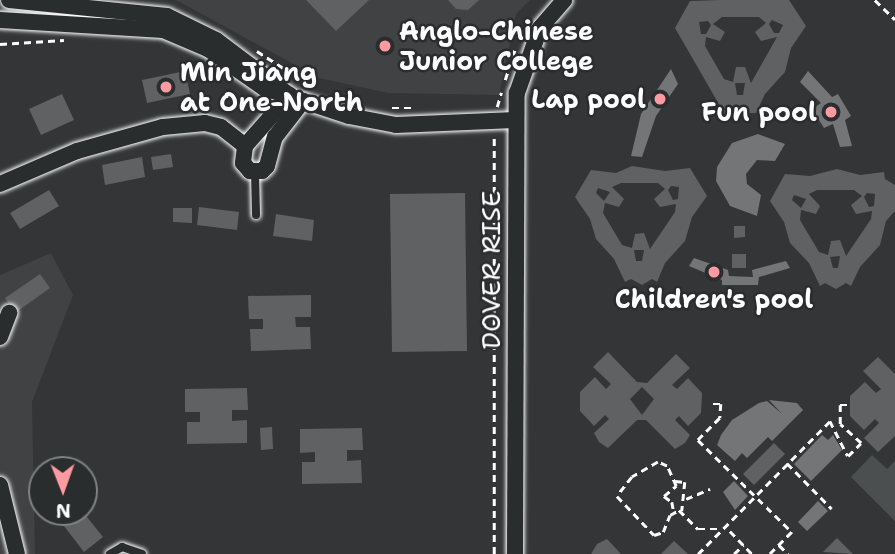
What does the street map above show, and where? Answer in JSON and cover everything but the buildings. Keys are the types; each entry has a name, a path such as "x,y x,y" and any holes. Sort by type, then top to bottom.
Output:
{"street":[{"path":"9,0 165,23 216,40 297,98 396,125 515,120"},
{"name":"DOVER RISE","path":"515,554 515,120 527,54 540,28 564,0"},
{"path":"0,20 165,23"},
{"path":"297,98 275,138 267,166 255,173 243,163 245,146 297,98"},
{"path":"4,182 130,133 163,127 205,123 221,128 245,146"},
{"path":"0,337 9,313"},
{"path":"0,485 17,554"}],"lane":[{"path":"255,173 256,215"},
{"path":"110,554 121,547 142,554"}],"path":[{"path":"875,0 895,19"},
{"path":"0,44 67,40"},
{"path":"254,48 312,83 322,96"},
{"path":"388,108 415,108"},
{"path":"483,109 497,109"},
{"path":"494,131 494,554"},
{"path":"713,404 721,404 720,418 698,440 792,532 770,554"},
{"path":"698,554 830,421 848,456 861,443 840,424 840,405 849,405"},
{"path":"659,462 667,466 674,482 674,491 664,496 672,502 674,512 663,532 654,535 617,496 632,477 659,462"},
{"path":"787,463 832,509"},
{"path":"674,482 685,482 686,499 682,511 691,526 722,529"},
{"path":"686,499 697,498 710,489"},
{"path":"674,512 682,511"},
{"path":"730,531 752,554"},
{"path":"734,554 743,545"},
{"path":"779,545 788,554"}],"shaded area":[{"name":"Anglo-Chinese Junior College","path":"176,0 530,0 516,14 499,95 388,93 319,78"},
{"name":"Lap pool","path":"671,69 678,84 656,116 642,157 631,156 641,114"},
{"name":"Fun pool","path":"808,71 832,97 838,94 851,116 845,120 852,146 840,147 833,124 824,128 812,109 821,103 800,82"},
{"path":"758,134 785,144 775,161 757,160 746,174 747,184 761,195 757,216 730,206 716,181 717,167 732,143"},
{"path":"51,253 73,295 32,402 33,456 28,456 28,526 34,526 35,554 0,554 0,275"},
{"name":"Children's pool","path":"694,258 728,270 729,276 753,277 752,270 786,261 790,268 759,277 758,285 722,285 722,280 689,266"},
{"path":"769,400 797,403 803,410 772,441 768,437 747,458 742,453 735,461 717,445 721,435 732,420 759,403 767,401 782,414"},
{"path":"822,435 828,440 833,435 842,450 811,481 794,464"},
{"path":"872,455 887,469 895,461 895,521 851,477"},
{"path":"734,481 748,496 735,510 723,492"},
{"path":"818,501 828,511 807,531 798,522"}],"place":[{"name":"Anglo-Chinese Junior College","path":"385,46"},
{"name":"Min Jiang at One-North","path":"166,87"},
{"name":"Lap pool","path":"660,99"},
{"name":"Fun pool","path":"831,112"},
{"name":"Children's pool","path":"714,272"}]}
